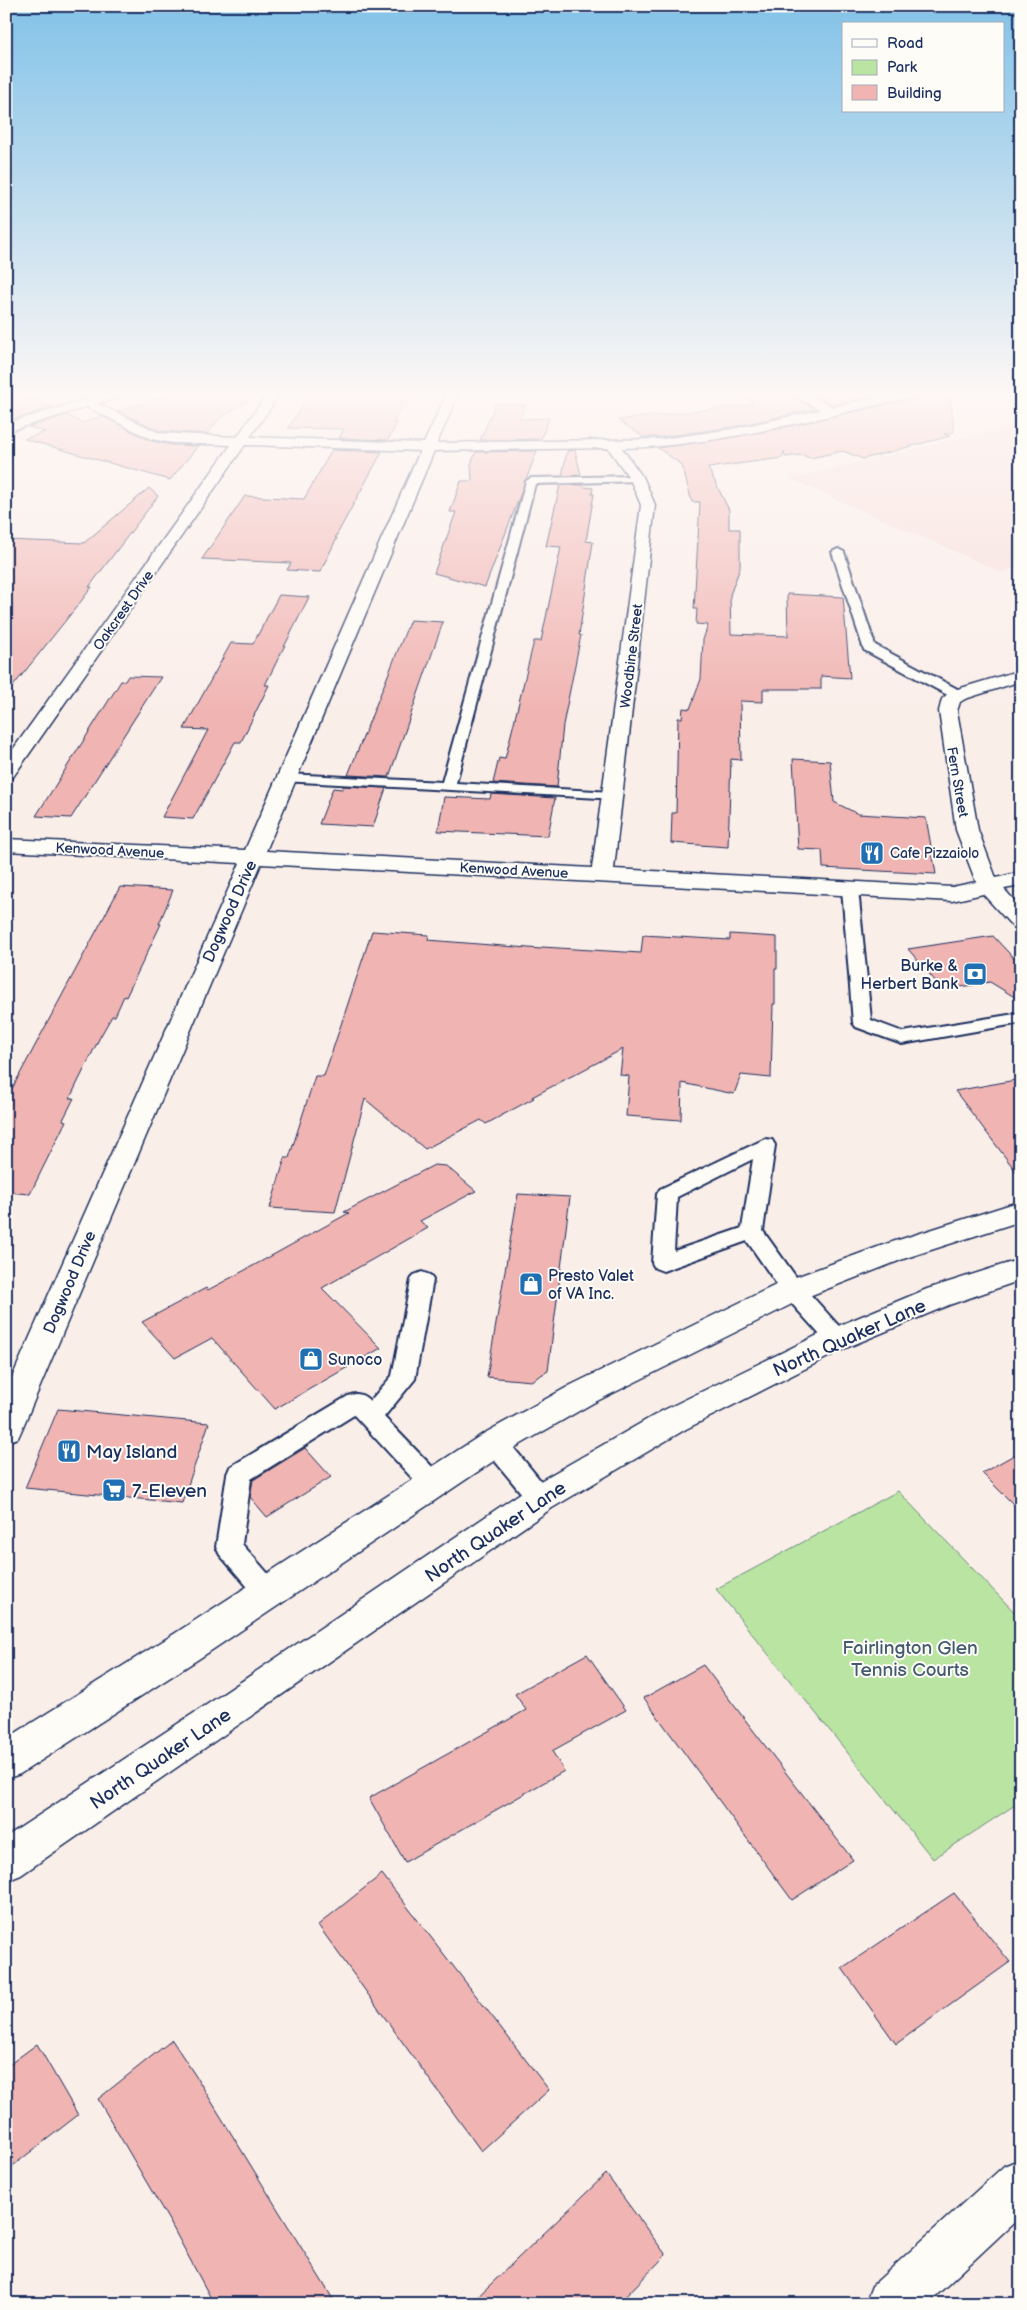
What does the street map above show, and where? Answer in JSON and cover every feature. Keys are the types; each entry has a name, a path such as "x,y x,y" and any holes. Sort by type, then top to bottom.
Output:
{"street":[{"name":"Oakcrest Drive","path":"6,772 200,501"},
{"name":"Dogwood Drive","path":"6,1428 406,501"},
{"name":"Woodbine Street","path":"602,876 648,505 646,501"},
{"path":"958,695 1021,675"},
{"name":"Fern Street","path":"958,695 951,699 948,711 952,750 966,830 989,887 1021,922"},
{"name":"Kenwood Avenue","path":"6,846 253,857 952,894 1021,879"},
{"path":"6,1761 496,1443 582,1394 793,1290 896,1251 1021,1211"},
{"name":"North Quaker Lane","path":"6,1860 234,1708 540,1498 674,1420 837,1339 938,1297 1021,1269"},
{"path":"890,2304 1021,2183"}],"lane":[{"path":"448,787 526,501"},
{"path":"838,552 870,647 958,695"},
{"path":"287,778 613,796"},
{"path":"850,889 862,1023 902,1038 1021,1018"},
{"path":"752,1232 663,1263 667,1194 765,1145 752,1232 793,1290 837,1339"},
{"path":"370,1417 403,1379 422,1280"},
{"path":"268,1592 229,1547 238,1474 356,1402 433,1484"},
{"path":"496,1443 540,1498"}],"shaded area":[{"path":"840,501 1021,501 1021,566 1001,572"}],"green space":[{"name":"Fairlington Glen Tennis Courts","path":"898,1491 1021,1619 1021,1801 933,1859 716,1589"}],"building":[{"path":"134,501 154,501 89,587 92,587 6,695 6,540 84,543"},
{"path":"242,501 355,501 335,538 337,538 320,572 287,570 291,563 202,559"},
{"path":"454,501 518,501 485,587 434,573 456,512 450,512"},
{"path":"556,501 593,501 586,541 593,542 579,635 581,635 563,725 557,787 493,783 499,758 505,759 534,641 541,641 561,547 546,546"},
{"path":"724,501 729,510 729,529 740,529 740,568 730,595 731,634 788,636 787,594 843,597 850,678 821,676 821,689 763,689 763,702 740,701 741,760 731,759 728,847 671,843 672,813 676,813 678,718 682,718 683,708 690,709 701,679 703,640 708,625 696,624 697,609 694,609 700,502 692,502"},
{"path":"279,595 309,597 265,685 269,685 241,742 235,742 193,819 162,817 208,730 184,729 231,643 253,644"},
{"path":"410,620 443,622 389,777 348,775"},
{"path":"128,676 161,677 71,818 36,816 121,681 125,681"},
{"path":"793,759 830,761 834,802 858,814 926,818 936,874 823,868 822,850 798,849"},
{"path":"343,786 386,788 373,827 319,824 333,788 342,789"},
{"path":"491,794 555,798 548,836 438,831 444,797 490,799"},
{"path":"120,887 173,890 159,924 161,924 126,997 124,996 115,1016 112,1016 100,1037 70,1098 74,1098 63,1120 66,1121 30,1194 6,1192 6,1100"},
{"path":"372,931 429,935 428,940 541,949 542,947 641,953 643,935 730,940 730,934 777,937 771,1078 741,1075 734,1094 682,1083 681,1120 626,1116 629,1076 620,1075 623,1049 532,1097 534,1098 486,1124 481,1120 425,1149 365,1099 335,1212 270,1208 285,1158 289,1158 315,1076 324,1076"},
{"name":"Burke & Herbert Bank","path":"993,936 1021,966 1021,1001 990,982 943,990 908,949"},
{"path":"1021,1079 1021,1178 955,1091"},
{"path":"434,1165 446,1166 476,1191 420,1221 428,1228 322,1288 381,1348 275,1409 212,1338 175,1358 142,1322 262,1261 349,1213 344,1212"},
{"name":"Presto Valet of VA Inc.","path":"518,1194 570,1197 548,1371 531,1381 487,1377"},
{"path":"58,1409 209,1423 182,1503 25,1488"},
{"path":"305,1448 331,1477 267,1517 250,1497 253,1480"},
{"path":"1021,1451 1021,1512 982,1473"},
{"path":"587,1654 626,1710 552,1751 564,1771 405,1862 369,1798 526,1710 515,1694"},
{"path":"703,1665 853,1860 792,1900 644,1698"},
{"path":"382,1874 549,2090 481,2151 318,1925"},
{"path":"954,1893 1010,1962 896,2044 842,1968"},
{"path":"172,2040 336,2304 214,2304 171,2224 98,2099"},
{"path":"37,2044 78,2115 6,2171 6,2067"},
{"path":"606,2174 666,2255 618,2304 470,2304"}],"place":[{"name":"Cafe Pizzaiolo","path":"872,853"},
{"name":"Burke & Herbert Bank","path":"975,974"},
{"name":"Presto Valet of VA Inc.","path":"531,1284"},
{"name":"Sunoco","path":"311,1359"},
{"name":"May Island","path":"69,1451"},
{"name":"7-Eleven","path":"114,1490"}]}
